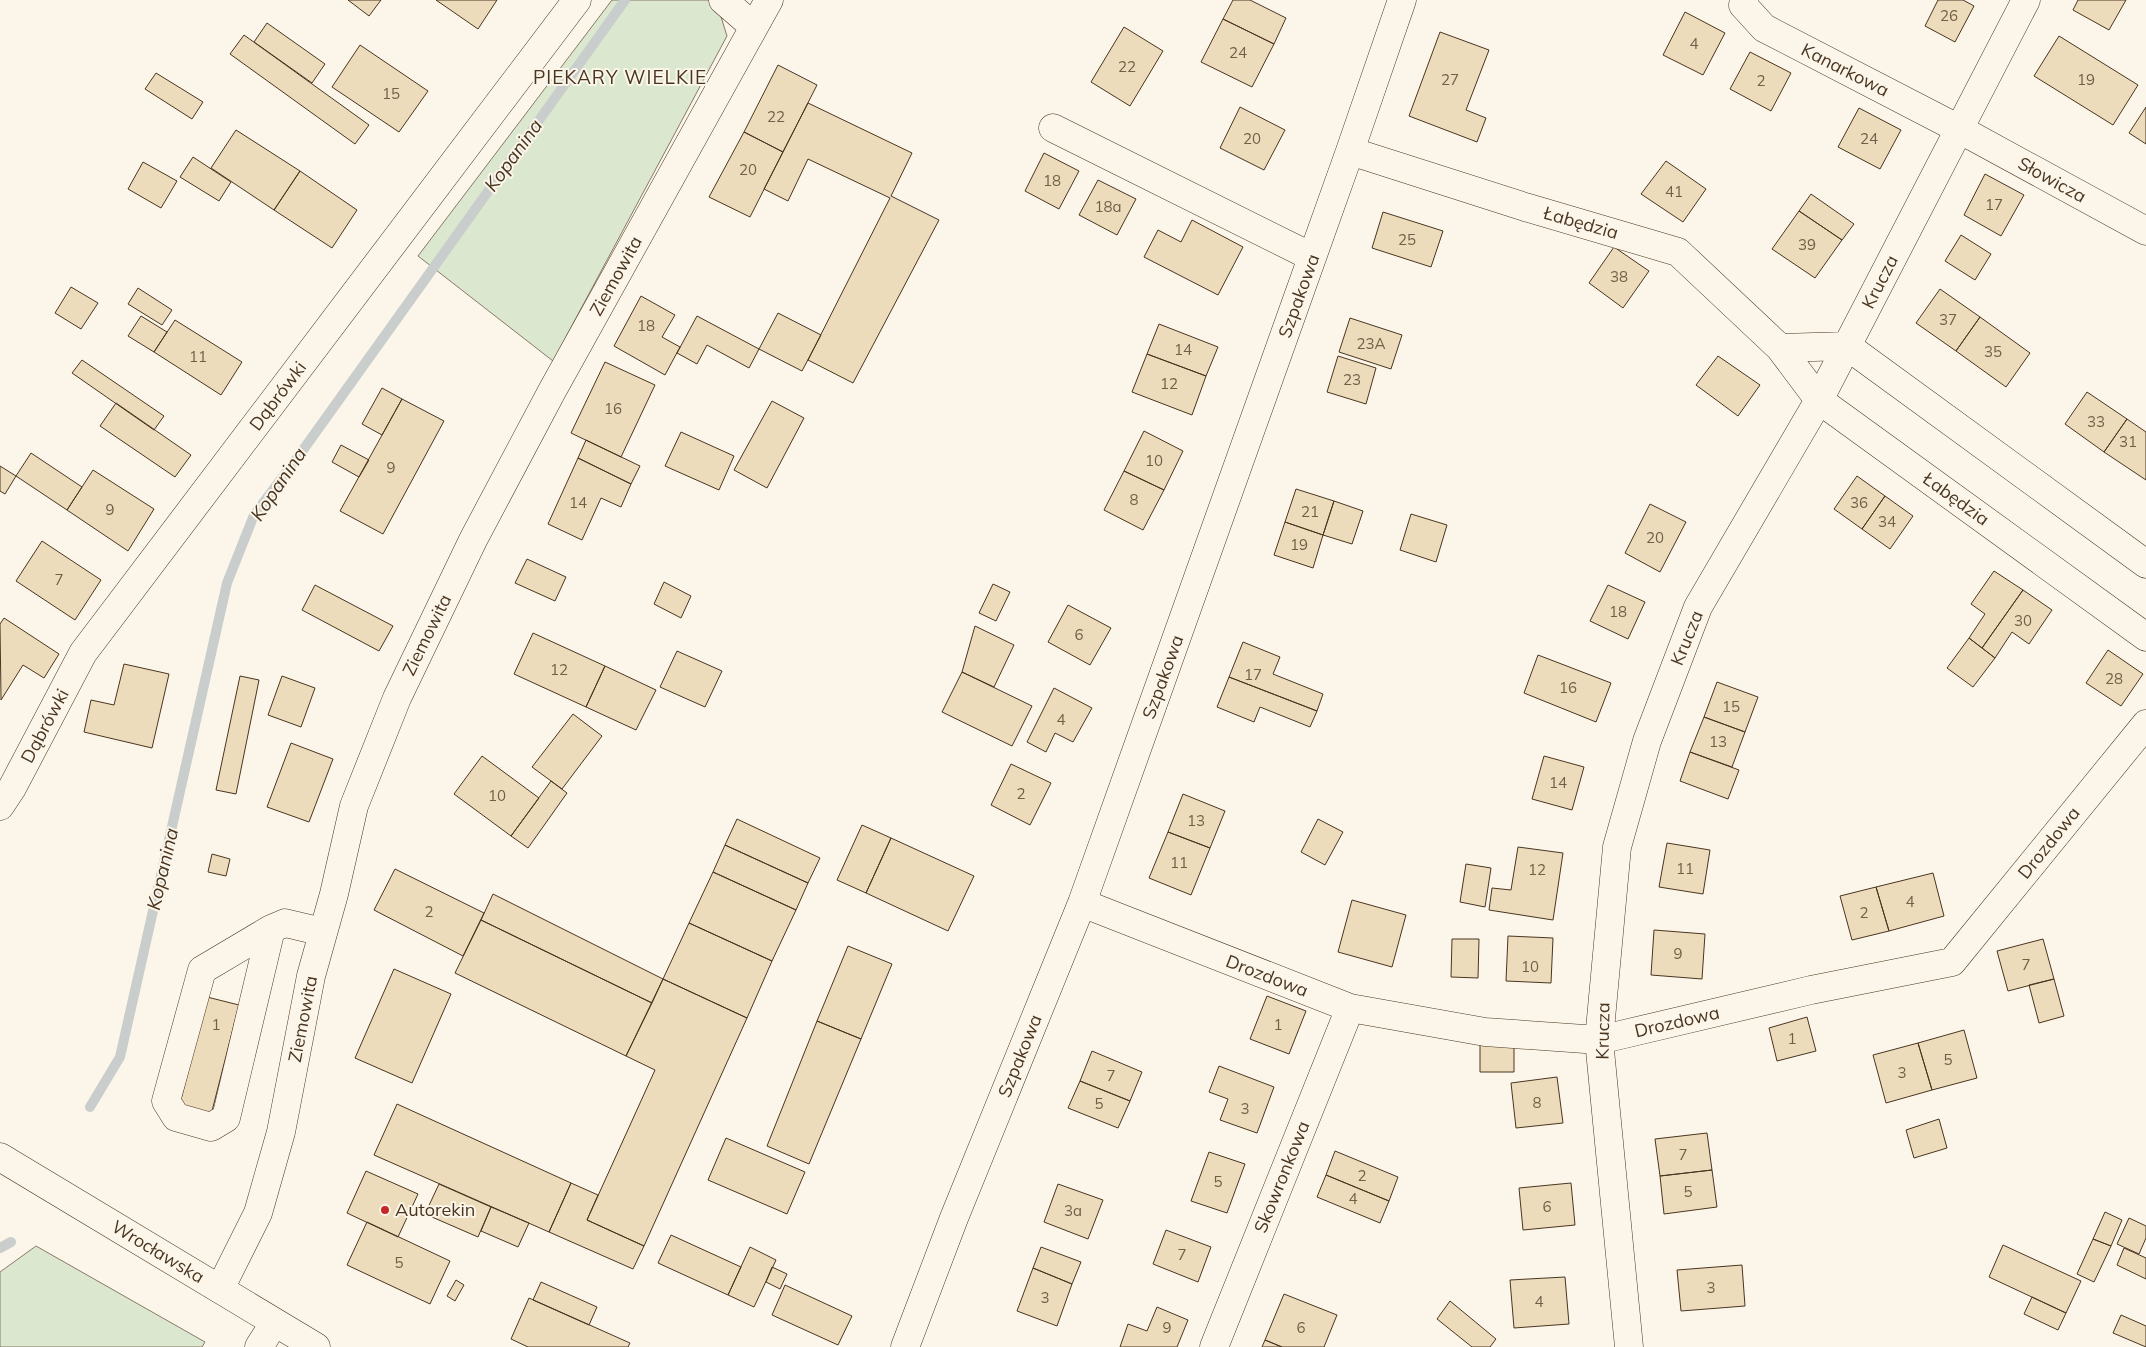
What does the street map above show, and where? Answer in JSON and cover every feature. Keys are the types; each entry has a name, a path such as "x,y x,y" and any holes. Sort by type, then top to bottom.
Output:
{"street":[{"name":"Dąbrówki","path":"0,806 12,788 83,653 577,0"},
{"path":"723,0 754,27"},
{"name":"Ziemowita","path":"220,1289 258,1213 281,1132 311,976 354,806 397,698 473,540 552,391 769,0"},
{"name":"Szpakowa","path":"905,1347 954,1218 1082,903 1402,0"},
{"name":"Kanarkowa","path":"1744,0 1743,6 1764,28 1959,129"},
{"name":"Krucza","path":"1629,1347 1599,1040 1617,847 1647,741 1698,607 1819,400 2026,0"},
{"path":"1053,128 1312,257"},
{"name":"Słowicza","path":"1959,129 2146,231"},
{"name":"Łabędzia","path":"1350,151 1525,207 1678,252 1780,348 1819,400 2146,637"},
{"path":"1780,348 1847,346 2146,564"},
{"name":"Drozdowa","path":"1082,903 1350,1008 1485,1032 1599,1040 1811,990 1952,962 2146,724"},
{"path":"270,929 226,1118 211,1127 176,1117 166,1101 202,970 270,929 284,923 323,932"},
{"name":"Skowronkowa","path":"1214,1347 1350,1008"},
{"name":"Wrocławska","path":"0,1157 316,1347"},
{"path":"259,1347 274,1323"}],"green space":[{"path":"612,0 712,0 717,4 727,36 553,361 418,256"},
{"path":"36,1246 205,1342 202,1347 0,1347 0,1272"}],"building":[{"path":"348,0 381,0 369,16"},
{"path":"436,0 497,0 478,29"},
{"path":"1233,0 1250,0 1286,18 1274,44 1223,19"},
{"path":"1938,0 1963,0 1974,6 1955,42 1925,26"},
{"path":"2078,0 2126,0 2109,30 2073,10"},
{"path":"1685,12 1725,33 1703,75 1663,55"},
{"path":"1223,19 1274,44 1252,87 1201,62"},
{"path":"267,23 325,64 312,83 254,42"},
{"path":"1124,27 1163,51 1130,106 1091,82"},
{"path":"1440,32 1489,50 1466,110 1486,118 1477,142 1409,116"},
{"path":"244,35 369,125 355,144 230,54"},
{"path":"2059,36 2138,85 2113,125 2034,76"},
{"path":"360,45 428,91 399,132 332,87"},
{"path":"1750,52 1791,73 1771,111 1730,89"},
{"path":"778,65 817,85 783,152 744,132"},
{"path":"156,73 203,102 192,119 145,89"},
{"path":"808,103 912,153 891,196 939,220 853,383 808,360 890,198 808,159 788,201 764,189"},
{"path":"1240,107 1285,130 1264,170 1220,148"},
{"path":"2146,107 2146,144 2129,133"},
{"path":"1859,108 1901,130 1880,169 1838,147"},
{"path":"236,130 300,171 274,210 211,168"},
{"path":"744,132 783,152 750,217 709,197"},
{"path":"1044,153 1079,171 1059,209 1025,191"},
{"path":"193,157 231,182 219,201 180,177"},
{"path":"1666,161 1706,189 1683,222 1641,194"},
{"path":"143,162 177,181 161,208 128,189"},
{"path":"300,171 357,210 332,248 274,210"},
{"path":"1985,174 2024,195 2001,236 1964,215"},
{"path":"1098,180 1136,199 1117,235 1079,215"},
{"path":"1811,194 1854,224 1842,240 1799,211"},
{"path":"1799,211 1842,240 1815,278 1772,249"},
{"path":"1383,212 1443,231 1431,267 1372,248"},
{"path":"1192,220 1243,247 1218,295 1144,257 1158,230 1181,242"},
{"path":"1961,235 1991,254 1975,280 1945,261"},
{"path":"1614,247 1649,271 1623,308 1589,283"},
{"path":"71,287 98,303 81,329 55,313"},
{"path":"138,288 172,310 162,325 128,304"},
{"path":"1940,289 1980,317 1956,351 1916,323"},
{"path":"641,296 675,315 662,337 680,347 665,375 614,346"},
{"path":"778,313 821,335 802,371 759,349"},
{"path":"141,316 167,332 154,352 128,336"},
{"path":"697,316 759,349 749,368 707,345 697,364 677,353"},
{"path":"1980,317 2030,353 2006,387 1956,351"},
{"path":"1350,318 1402,335 1391,369 1339,352"},
{"path":"175,320 242,362 221,395 154,352"},
{"path":"1159,324 1218,347 1206,376 1147,354"},
{"path":"1147,354 1206,376 1192,415 1132,392"},
{"path":"1338,356 1376,368 1366,404 1327,392"},
{"path":"1718,356 1760,385 1738,416 1696,385"},
{"path":"82,360 164,416 154,430 72,373"},
{"path":"605,362 655,385 621,457 571,433"},
{"path":"382,388 402,399 382,435 362,424"},
{"path":"2087,392 2127,419 2104,452 2065,424"},
{"path":"402,399 444,421 383,534 340,511"},
{"path":"772,401 804,418 767,488 734,470"},
{"path":"116,403 191,455 175,477 100,426"},
{"path":"2127,419 2146,432 2146,480 2104,452"},
{"path":"1144,431 1183,451 1164,490 1124,471"},
{"path":"681,432 734,456 719,490 665,466"},
{"path":"586,440 640,466 631,484 578,458"},
{"path":"341,445 369,460 359,477 332,462"},
{"path":"31,453 82,487 67,510 16,476"},
{"path":"578,458 631,484 621,507 601,498 582,540 548,524"},
{"path":"0,466 16,476 5,494 0,491"},
{"path":"93,470 154,509 128,551 67,510"},
{"path":"1124,471 1164,490 1143,530 1104,510"},
{"path":"1857,476 1885,496 1862,529 1834,509"},
{"path":"1296,489 1334,501 1323,535 1285,522"},
{"path":"1885,496 1913,516 1890,549 1862,529"},
{"path":"1334,501 1363,511 1352,544 1323,535"},
{"path":"1650,504 1686,522 1660,572 1625,553"},
{"path":"1411,514 1447,525 1436,562 1400,550"},
{"path":"1285,522 1323,535 1313,568 1274,555"},
{"path":"42,541 101,580 75,620 16,581"},
{"path":"527,559 566,577 555,601 515,583"},
{"path":"1994,571 2023,590 1982,648 1969,638 1985,614 1971,604"},
{"path":"664,582 691,596 681,618 654,604"},
{"path":"993,584 1010,592 996,621 979,613"},
{"path":"315,585 393,626 379,651 302,610"},
{"path":"1608,585 1645,602 1628,639 1590,621"},
{"path":"2023,590 2052,610 2029,644 2012,632 1995,658 1982,648"},
{"path":"1068,605 1111,628 1090,665 1048,642"},
{"path":"4,618 59,654 44,678 23,665 1,700 0,624"},
{"path":"975,626 1014,645 994,687 962,672"},
{"path":"533,633 605,666 586,707 514,674"},
{"path":"1969,638 1995,658 1973,687 1947,668"},
{"path":"1243,642 1280,657 1273,674 1323,694 1317,711 1229,677"},
{"path":"2108,650 2143,674 2121,706 2086,683"},
{"path":"677,651 722,671 705,707 660,687"},
{"path":"1538,655 1611,683 1596,722 1524,693"},
{"path":"124,664 169,674 152,748 84,732 91,700 114,705"},
{"path":"605,666 656,690 636,730 586,707"},
{"path":"962,672 1032,706 1012,746 942,712"},
{"path":"240,676 259,680 236,794 216,790"},
{"path":"282,676 315,688 301,727 268,715"},
{"path":"1229,677 1317,711 1310,727 1260,707 1254,722 1217,707"},
{"path":"1717,682 1758,697 1745,732 1704,717"},
{"path":"1054,688 1092,708 1073,742 1055,733 1046,752 1027,742"},
{"path":"573,714 602,736 562,789 532,767"},
{"path":"1704,717 1745,732 1732,767 1690,752"},
{"path":"291,743 333,759 309,822 267,807"},
{"path":"1690,752 1739,770 1728,799 1680,781"},
{"path":"482,756 539,798 511,836 454,794"},
{"path":"1544,756 1584,767 1572,810 1532,799"},
{"path":"1011,764 1051,783 1030,825 991,805"},
{"path":"551,781 567,793 528,848 511,836"},
{"path":"1183,794 1225,811 1210,848 1168,832"},
{"path":"737,819 820,858 808,883 725,845"},
{"path":"1318,819 1343,832 1325,865 1301,852"},
{"path":"862,825 891,838 866,893 837,880"},
{"path":"1168,832 1210,848 1191,895 1149,878"},
{"path":"891,838 974,876 948,931 866,893"},
{"path":"1667,843 1710,850 1703,894 1659,887"},
{"path":"725,845 808,883 796,910 713,872"},
{"path":"1518,847 1563,853 1553,920 1489,910 1492,888 1511,890"},
{"path":"212,854 230,859 226,876 208,872"},
{"path":"1466,864 1491,868 1485,907 1460,902"},
{"path":"395,869 484,913 463,956 374,910"},
{"path":"713,872 796,910 772,961 689,923"},
{"path":"1933,873 1944,916 1889,931 1876,887"},
{"path":"1876,887 1889,931 1852,940 1840,896"},
{"path":"493,894 663,979 652,1003 481,920"},
{"path":"1352,900 1406,915 1392,967 1338,952"},
{"path":"481,920 652,1003 626,1056 455,973"},
{"path":"689,923 772,961 747,1018 663,979"},
{"path":"1654,930 1705,934 1702,979 1651,975"},
{"path":"1508,936 1553,938 1551,983 1506,981"},
{"path":"1452,939 1479,939 1478,978 1451,977"},
{"path":"2043,939 2054,979 2008,991 1997,951"},
{"path":"848,946 892,964 861,1039 817,1021"},
{"path":"394,969 451,994 412,1083 355,1058"},
{"path":"663,979 747,1018 644,1246 587,1220 655,1070 626,1056"},
{"path":"2054,979 2064,1016 2039,1023 2029,985"},
{"path":"1267,996 1306,1011 1289,1054 1250,1039"},
{"path":"207,997 239,1005 211,1115 179,1107"},
{"path":"1807,1017 1816,1051 1777,1061 1769,1028"},
{"path":"817,1021 861,1039 809,1164 767,1146"},
{"path":"1964,1030 1977,1078 1932,1090 1918,1043"},
{"path":"1480,1041 1514,1042 1514,1072 1480,1072"},
{"path":"1918,1043 1932,1090 1886,1103 1873,1055"},
{"path":"1092,1051 1142,1072 1130,1101 1080,1081"},
{"path":"1219,1066 1274,1087 1257,1133 1220,1120 1228,1099 1209,1092"},
{"path":"1557,1077 1563,1123 1516,1128 1511,1083"},
{"path":"1080,1081 1130,1101 1118,1128 1068,1108"},
{"path":"397,1104 571,1183 549,1232 374,1155"},
{"path":"1939,1119 1947,1148 1914,1158 1906,1130"},
{"path":"1707,1133 1712,1170 1660,1176 1655,1139"},
{"path":"726,1138 805,1172 787,1214 708,1180"},
{"path":"1335,1151 1398,1177 1389,1201 1326,1175"},
{"path":"1209,1152 1245,1164 1227,1213 1191,1201"},
{"path":"1712,1170 1717,1207 1664,1214 1660,1176"},
{"path":"366,1171 418,1194 398,1237 347,1213"},
{"path":"1326,1175 1389,1201 1380,1223 1317,1197"},
{"path":"571,1183 598,1195 587,1220 644,1246 633,1269 549,1232"},
{"path":"1571,1183 1575,1225 1523,1230 1519,1188"},
{"path":"439,1184 491,1207 478,1237 425,1214"},
{"path":"1058,1184 1103,1200 1088,1239 1044,1222"},
{"path":"491,1207 529,1223 518,1247 481,1231"},
{"path":"2105,1212 2122,1220 2111,1246 2093,1239"},
{"path":"2129,1218 2146,1226 2146,1238 2139,1254 2117,1244"},
{"path":"367,1222 450,1261 430,1304 347,1265"},
{"path":"1166,1230 1211,1247 1198,1282 1153,1264"},
{"path":"671,1235 741,1267 728,1295 658,1263"},
{"path":"2093,1239 2111,1246 2094,1282 2077,1274"},
{"path":"2003,1245 2081,1281 2066,1313 1989,1277"},
{"path":"750,1247 776,1260 754,1307 728,1295"},
{"path":"1041,1247 1081,1262 1072,1284 1033,1268"},
{"path":"2124,1248 2146,1258 2146,1279 2117,1265"},
{"path":"1742,1265 1745,1306 1681,1311 1677,1270"},
{"path":"772,1267 787,1274 780,1289 766,1282"},
{"path":"1033,1268 1072,1284 1057,1326 1017,1311"},
{"path":"1565,1277 1569,1324 1514,1328 1510,1280"},
{"path":"456,1280 464,1285 455,1301 447,1296"},
{"path":"541,1282 597,1307 589,1325 533,1300"},
{"path":"785,1285 852,1316 838,1345 772,1315"},
{"path":"1284,1294 1337,1315 1324,1347 1282,1347 1265,1340"},
{"path":"2032,1297 2066,1313 2058,1330 2024,1314"},
{"path":"529,1298 630,1343 628,1347 528,1347 511,1339"},
{"path":"1450,1301 1496,1339 1490,1347 1472,1347 1437,1319"},
{"path":"1157,1307 1188,1320 1177,1347 1120,1347 1128,1324 1147,1331"},
{"path":"2121,1315 2146,1326 2146,1347 2113,1333"},
{"path":"1265,1340 1282,1347 1262,1347"}],"waterway":[{"name":"Kopanina","path":"90,1107 120,1057 227,583 254,515 303,450 625,0"},
{"name":"Kopanina","path":"0,1248 11,1242"}],"place":[{"name":"Autorekin","path":"385,1210"}],"district":[{"name":"PIEKARY WIELKIE","path":"620,77"}]}
